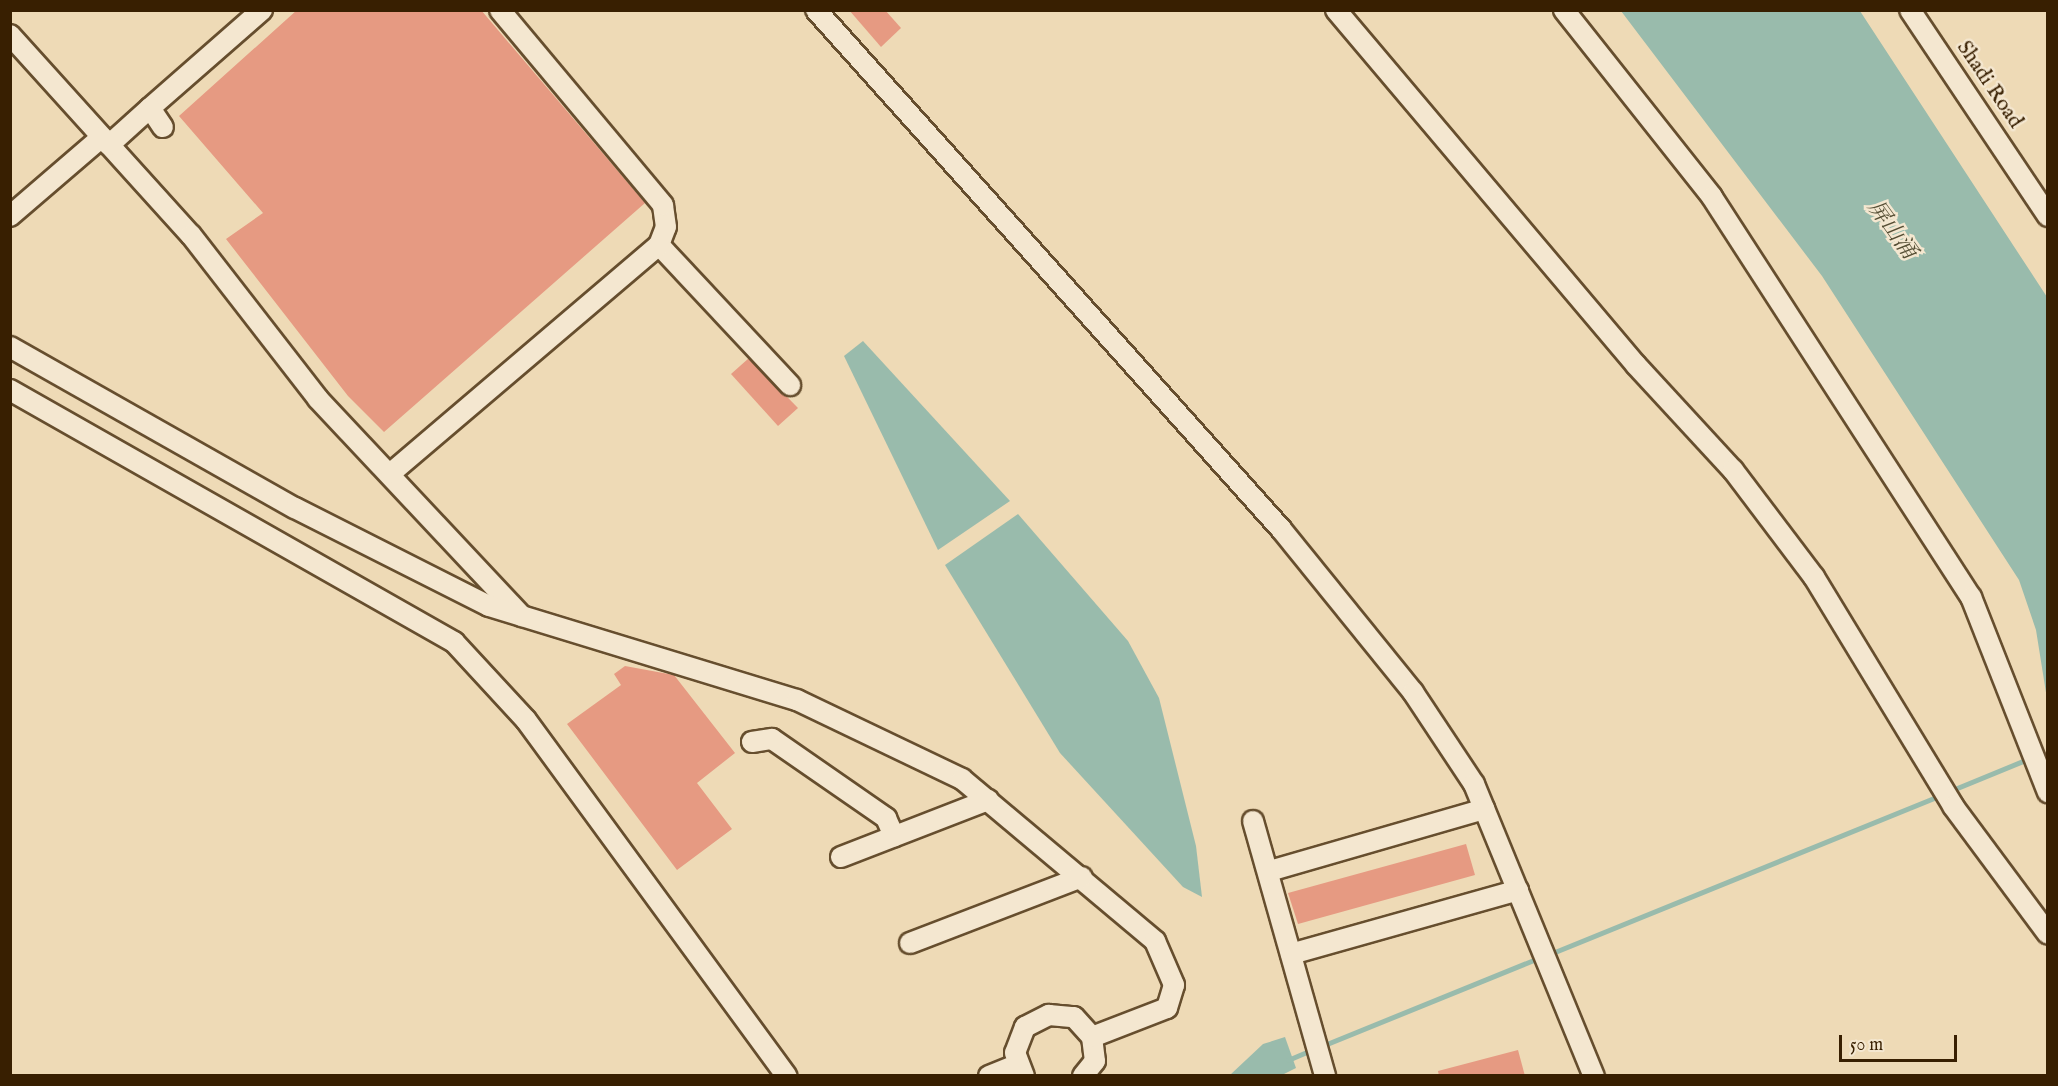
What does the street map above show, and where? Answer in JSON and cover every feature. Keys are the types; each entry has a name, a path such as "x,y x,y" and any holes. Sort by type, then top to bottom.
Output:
{"street":[{"path":"10,216 150,108 262,10"},
{"path":"391,473 659,245 666,227 663,205 500,10"},
{"path":"816,10 1281,529 1413,692 1484,808 1594,1076"},
{"path":"1336,10 1636,365 1733,470 1814,577 1953,806 2048,934"},
{"path":"1564,10 1712,198 1861,422 1971,597 2044,788"},
{"name":"Shadi Road","path":"1911,10 2048,216"},
{"path":"10,35 191,235 318,399 391,473 522,616"},
{"path":"150,108 164,126"},
{"path":"659,245 790,385"},
{"path":"10,347 295,508 489,606 797,700 962,779 1082,877 1155,941 1174,985 1167,1008 1092,1037"},
{"path":"10,390 454,642 526,720 787,1076"},
{"path":"752,742 772,739 886,818 894,836"},
{"path":"841,857 988,800"},
{"path":"1273,870 1484,808"},
{"path":"1253,821 1325,1076"},
{"path":"910,943 1082,877"},
{"path":"1291,954 1518,890"},
{"path":"989,1076 1021,1070 1016,1053 1025,1027 1049,1015 1074,1017 1092,1037 1095,1061 1083,1076"}],"water":[{"name":"屏山涌","path":"1621,11 1860,11 2047,297 2047,699 2036,630 2019,580 1822,276"},
{"path":"863,341 1010,501 938,550 844,356"},
{"path":"1018,514 1128,641 1159,698 1196,846 1202,897 1183,887 1060,753 945,565"},
{"path":"1285,1037 1296,1068 1282,1075 1230,1075 1263,1044"}],"building":[{"path":"297,10 481,10 645,203 384,432 348,396 226,239 263,213 179,116"},
{"path":"849,10 885,10 901,28 881,47"},
{"path":"749,358 798,408 778,426 731,374"},
{"path":"625,666 674,675 735,753 697,783 732,829 677,870 567,724 621,685 614,674"},
{"path":"1466,844 1475,875 1298,924 1288,893"},
{"path":"1518,1050 1525,1076 1439,1076 1438,1071"}],"waterway":[{"path":"1950,791 2028,759"},
{"path":"1550,954 1939,796"},
{"path":"1322,1046 1539,958"},
{"path":"1288,1060 1311,1050"}]}
